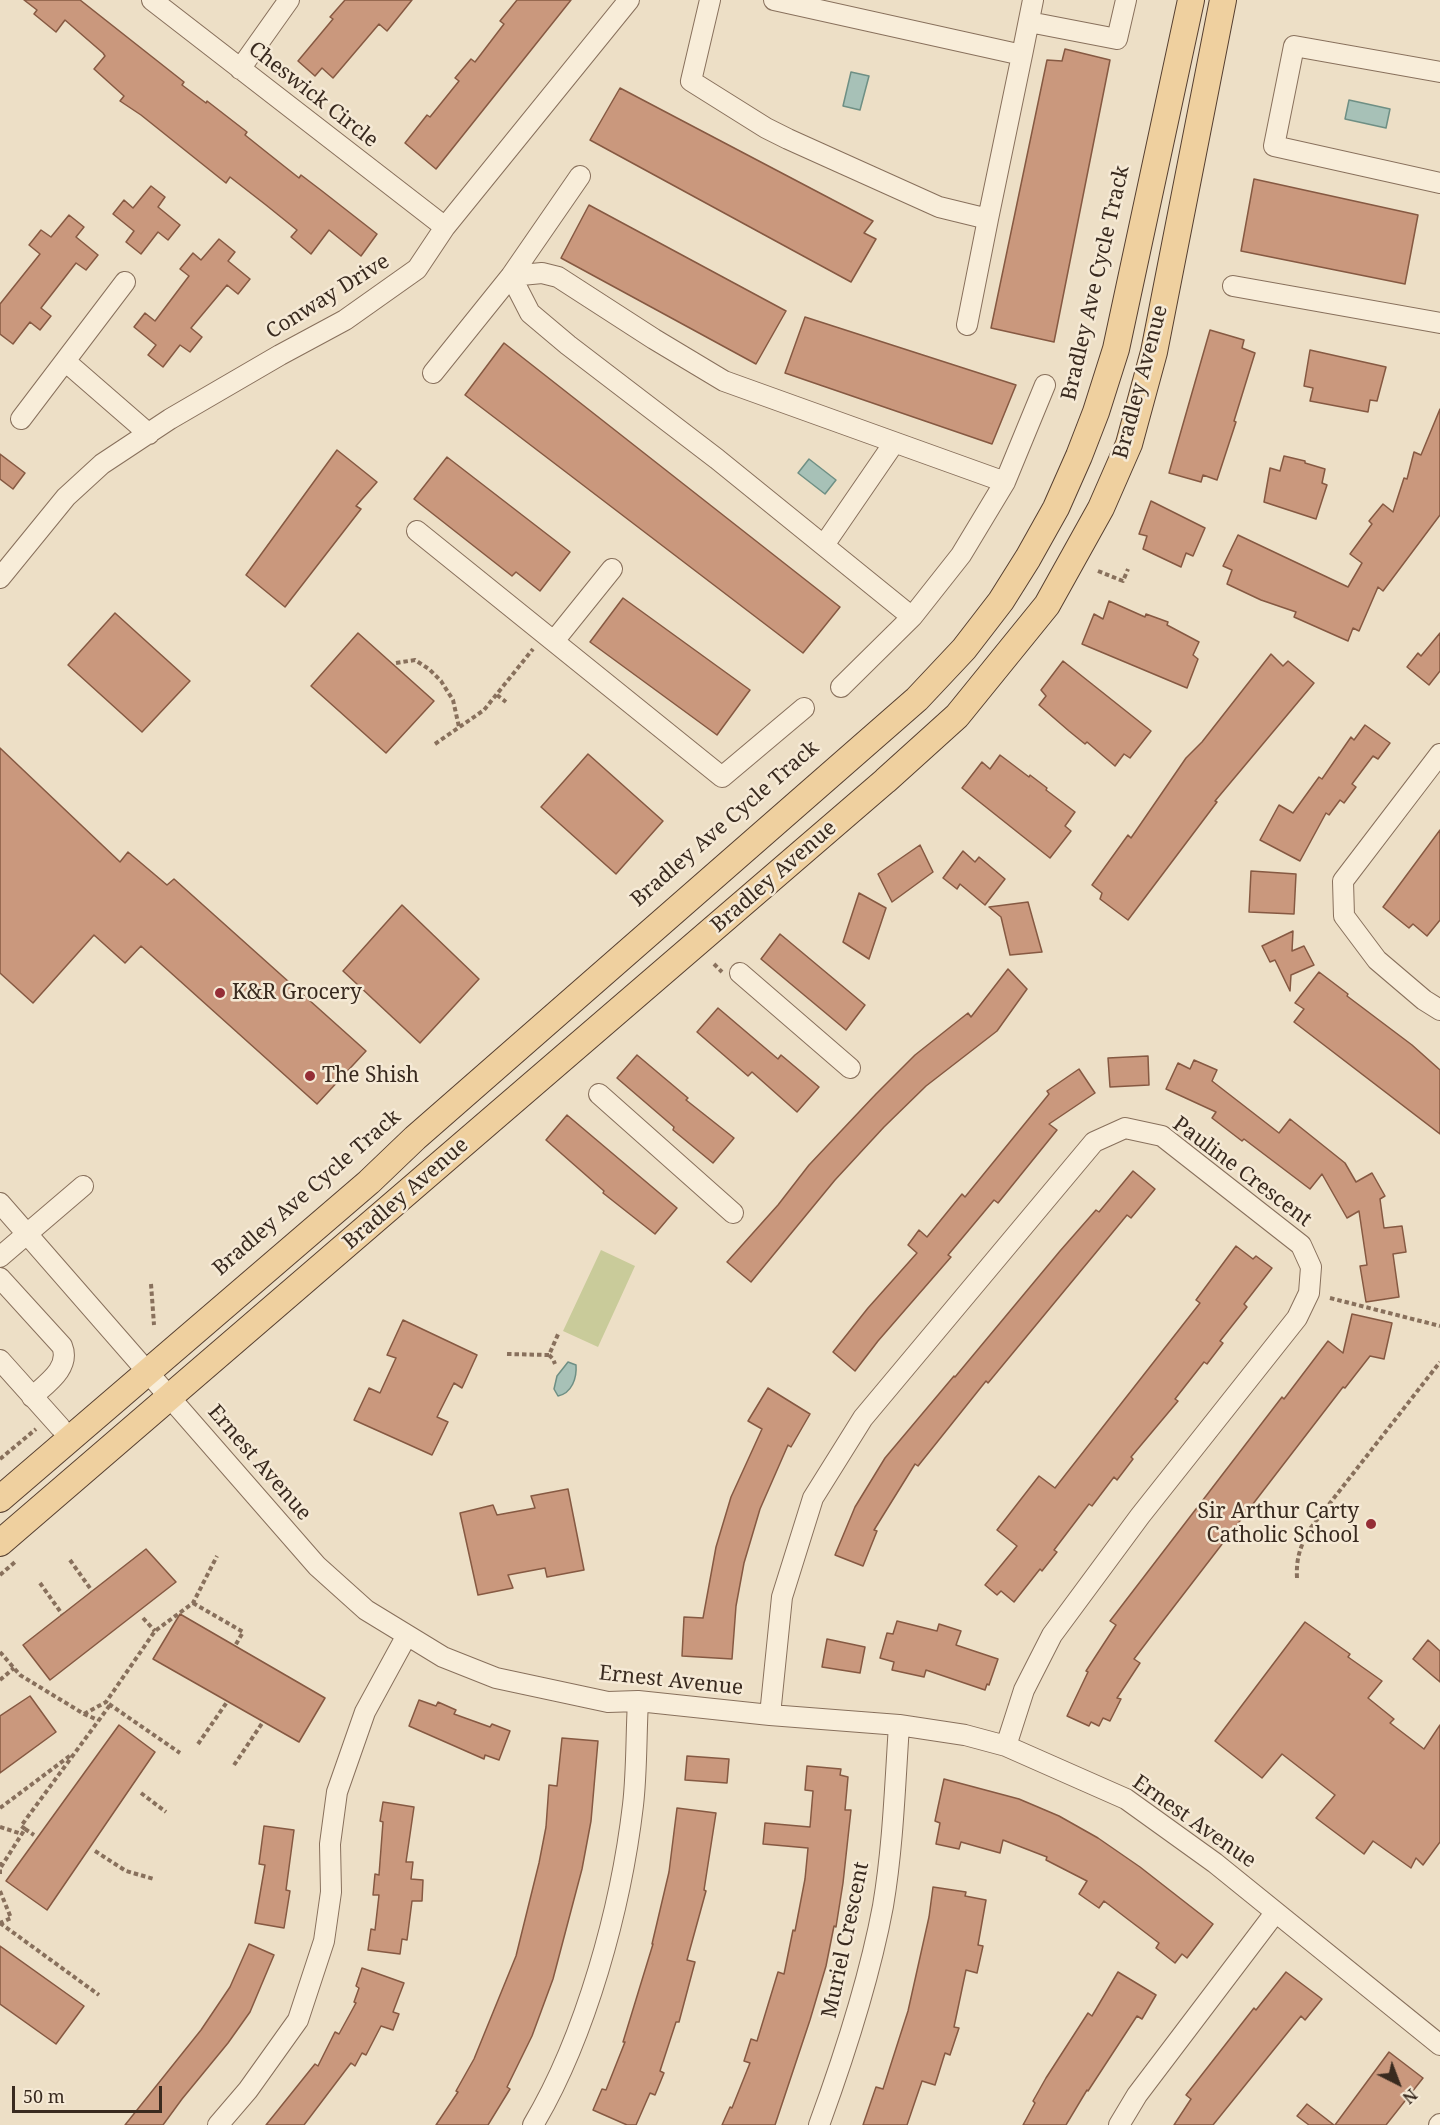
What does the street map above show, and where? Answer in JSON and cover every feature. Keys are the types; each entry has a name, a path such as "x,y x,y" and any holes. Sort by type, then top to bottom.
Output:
{"main road":[{"name":"Bradley Avenue","path":"0,1499 369,1182 415,1138 917,699 964,649 1001,601 1056,508 1079,456 1106,381 1116,349 1191,0"},
{"name":"Bradley Avenue","path":"0,1543 885,781 957,716 1047,605 1101,508 1129,444 1154,352 1223,0"}],"street":[{"name":"Cheswick Circle","path":"152,0 445,227"},
{"path":"240,69 289,0"},
{"name":"Conway Drive","path":"0,578 66,497 102,464 260,367 345,320 417,269 445,227 628,0"},
{"path":"710,0 690,81 788,139 939,207 988,219"},
{"path":"774,0 1022,54"},
{"path":"967,325 1033,0"},
{"path":"1029,22 1118,39 1126,0"},
{"path":"1440,72 1294,46 1274,146 1440,183"},
{"path":"433,374 511,276 580,176"},
{"path":"511,276 542,273 558,277 724,381 1005,482"},
{"path":"511,276 530,313 553,333 717,459 912,617"},
{"path":"21,419 125,282"},
{"path":"1233,286 1439,319"},
{"path":"65,361 149,434"},
{"path":"841,687 912,617 961,555 1005,482 1045,385"},
{"path":"824,545 894,443"},
{"path":"417,531 723,777 804,708"},
{"path":"549,638 612,569"},
{"path":"1440,754 1343,881 1344,916 1377,960 1424,1000 1440,1010"},
{"path":"740,973 850,1068"},
{"path":"599,1094 734,1213"},
{"name":"Pauline Crescent","path":"770,1715 782,1597 813,1498 862,1418 1094,1142 1125,1128 1162,1136 1300,1245 1311,1267 1309,1293 1297,1318 1140,1516 1052,1635 1024,1690 1006,1746"},
{"path":"0,1257 83,1186"},
{"name":"Ernest Avenue","path":"0,1203 317,1566 366,1610 443,1657 496,1678 608,1702 638,1701 770,1715 899,1725 965,1735 1006,1746 1126,1799 1215,1863 1440,2045"},
{"path":"0,1278 62,1346 65,1353 62,1368 32,1397"},
{"path":"0,1360 55,1422"},
{"path":"218,2125 248,2090 298,2020 324,1941 332,1892 330,1844 337,1792 365,1712 407,1635"},
{"path":"533,2125 552,2092 594,1985 617,1895 633,1805 638,1701"},
{"name":"Muriel Crescent","path":"819,2125 842,2064 867,1976 882,1906 893,1827 899,1725"},
{"path":"1119,2125 1137,2095 1275,1913"}],"path":[{"path":"1098,571 1123,581 1128,568"},
{"path":"435,744 484,710 549,638"},
{"path":"396,663 415,660 441,681 453,700 459,727"},
{"path":"497,695 506,702"},
{"path":"151,1284 154,1325"},
{"path":"1330,1298 1440,1326"},
{"path":"549,1355 559,1332"},
{"path":"507,1354 549,1355 554,1359 555,1364"},
{"path":"1297,1578 1296,1564 1299,1549 1309,1530 1440,1362"},
{"path":"0,1459 55,1422"},
{"path":"34,1834 21,1826 98,1720 155,1631 193,1603 217,1556"},
{"path":"70,1560 92,1591"},
{"path":"40,1583 62,1614"},
{"path":"193,1603 243,1632 235,1646"},
{"path":"142,1618 155,1631"},
{"path":"0,1652 20,1675 98,1720"},
{"path":"0,1680 14,1668"},
{"path":"198,1744 227,1701"},
{"path":"84,1714 108,1703"},
{"path":"108,1703 180,1753"},
{"path":"234,1765 263,1722"},
{"path":"0,1808 74,1752"},
{"path":"141,1793 166,1812"},
{"path":"0,1827 22,1834"},
{"path":"0,1877 1,1864 25,1829"},
{"path":"95,1851 126,1871 154,1879"},
{"path":"0,1891 11,1918 0,1923 99,1995"}],"green space":[{"path":"601,1250 635,1266 598,1347 563,1331"}],"shaded area":[{"path":"851,72 869,76 860,110 843,106"},
{"path":"1349,100 1390,109 1386,128 1345,119"},
{"path":"809,459 836,480 825,494 798,473"},
{"path":"568,1362 576,1365 576,1375 567,1392 558,1396 554,1389 557,1376"}],"building":[{"path":"24,0 80,0 184,82 182,85 247,132 245,135 299,178 301,175 377,234 361,256 329,230 311,254 291,237 297,230 266,205 230,177 226,183 120,101 124,96 94,69 105,56 103,53 65,20 56,32 34,14 37,10"},
{"path":"345,0 412,0 387,31 379,24 333,78 322,68 315,76 298,61 333,19 330,17"},
{"path":"517,0 571,0 436,169 405,143 427,115 430,117 459,81 455,78 471,59 475,62 504,24 500,21"},
{"path":"1065,49 1110,60 1054,342 991,328 1047,60 1062,61"},
{"path":"620,88 873,221 864,233 876,239 851,282 590,140"},
{"path":"1254,179 1418,215 1405,284 1241,251"},
{"path":"151,186 165,197 158,207 180,225 168,240 158,232 141,254 126,242 134,231 113,214 124,200 133,208"},
{"path":"589,205 786,311 756,364 561,258"},
{"path":"69,215 84,227 76,237 98,255 86,270 76,263 41,308 51,316 40,330 30,322 13,344 0,334 0,304 40,254 29,245 41,230 51,237"},
{"path":"219,239 235,252 228,261 250,279 238,294 227,285 191,328 202,337 190,352 180,345 163,367 148,355 156,345 134,327 145,313 155,321 189,276 180,269 193,253 201,260"},
{"path":"805,317 1016,385 992,444 785,373"},
{"path":"1210,330 1244,340 1242,348 1255,353 1217,480 1203,475 1201,482 1169,473"},
{"path":"504,343 840,607 803,653 465,395"},
{"path":"1310,350 1386,367 1377,401 1370,400 1368,412 1310,401 1313,388 1304,386"},
{"path":"1440,409 1440,515 1383,591 1378,587 1359,631 1353,628 1348,641 1294,617 1296,612 1261,600 1227,584 1232,570 1223,566 1238,535 1348,587 1362,563 1350,554 1372,524 1369,521 1383,504 1393,512 1404,478 1407,479 1414,452 1421,455"},
{"path":"337,450 377,482 356,506 361,509 285,607 246,575"},
{"path":"0,454 25,473 13,489 0,479"},
{"path":"1284,456 1325,469 1322,483 1327,485 1316,519 1264,502 1270,468 1280,471"},
{"path":"447,457 570,552 540,591 516,572 512,576 414,499"},
{"path":"1151,501 1205,528 1193,556 1186,553 1181,567 1143,549 1147,536 1139,534"},
{"path":"623,598 750,690 717,735 590,642"},
{"path":"1109,601 1145,617 1146,614 1168,622 1167,625 1199,642 1193,655 1198,659 1187,688 1082,644 1094,614 1103,619"},
{"path":"115,613 190,681 142,732 68,665"},
{"path":"358,633 434,701 386,753 311,686"},
{"path":"1440,633 1440,671 1429,685 1407,667 1418,653 1421,656"},
{"path":"1271,654 1283,666 1288,661 1314,683 1215,801 1217,802 1128,920 1100,899 1102,893 1092,885 1128,835 1131,838 1186,758 1202,742"},
{"path":"1063,661 1151,731 1130,758 1124,754 1115,766 1039,705 1046,696 1041,690"},
{"path":"1365,725 1390,743 1378,759 1373,756 1352,784 1356,787 1344,803 1340,800 1329,815 1326,813 1300,861 1260,840 1279,805 1293,813 1319,777 1322,779 1351,737 1354,740"},
{"path":"0,748 120,862 128,852 167,885 174,879 366,1051 317,1104 141,946 125,963 94,935 33,1003 0,973"},
{"path":"588,754 663,821 616,874 541,807"},
{"path":"1000,755 1029,777 1030,775 1075,812 1065,826 1071,831 1050,858 962,788 982,762 990,769"},
{"path":"1440,830 1440,920 1427,936 1413,924 1409,928 1383,907"},
{"path":"920,845 933,872 892,902 878,874"},
{"path":"963,851 975,862 979,857 1005,879 985,905 960,884 957,889 943,878"},
{"path":"1251,871 1296,874 1294,914 1249,912"},
{"path":"859,893 886,908 869,959 843,942"},
{"path":"1028,902 1042,952 1010,955 1001,917 989,907"},
{"path":"402,905 479,979 420,1043 343,971"},
{"path":"1293,931 1292,951 1304,946 1314,965 1291,975 1290,991 1275,960 1270,962 1262,946"},
{"path":"780,934 865,1005 846,1030 761,959"},
{"path":"1008,969 1027,989 997,1031 926,1086 884,1127 835,1180 751,1282 727,1262 778,1205 809,1165 876,1094 915,1055 968,1013 971,1017"},
{"path":"1319,972 1412,1045 1440,1070 1440,1134 1294,1022 1304,1009 1295,1003"},
{"path":"718,1008 778,1059 781,1055 819,1087 797,1112 752,1072 748,1076 697,1032"},
{"path":"637,1055 688,1098 686,1100 734,1138 713,1163 673,1130 674,1127 617,1078"},
{"path":"1148,1056 1149,1085 1110,1087 1108,1058"},
{"path":"1194,1060 1217,1070 1212,1081 1279,1133 1290,1119 1345,1163 1356,1182 1372,1173 1385,1196 1380,1199 1384,1228 1402,1226 1406,1252 1393,1254 1399,1297 1366,1302 1360,1266 1367,1265 1359,1211 1347,1218 1322,1174 1310,1189 1212,1118 1216,1112 1166,1089 1178,1063 1190,1069"},
{"path":"1079,1069 1095,1093 1049,1124 1057,1130 998,1203 994,1200 948,1255 951,1257 855,1371 833,1352 917,1253 908,1245 919,1230 927,1237 962,1194 965,1197 1049,1094 1047,1091"},
{"path":"567,1115 677,1208 655,1234 603,1193 604,1191 546,1140"},
{"path":"1133,1171 1155,1189 1131,1218 1127,1215 988,1383 986,1381 918,1466 915,1464 874,1530 877,1531 863,1566 835,1555 855,1507 885,1458 1060,1251 1096,1210 1099,1212"},
{"path":"1236,1246 1253,1259 1256,1256 1272,1268 1244,1304 1247,1307 1220,1341 1223,1343 1207,1364 1204,1362 1175,1399 1178,1401 1131,1457 1133,1459 1117,1480 1114,1477 1092,1506 1089,1504 1054,1550 1057,1552 1042,1571 1040,1569 1014,1602 1001,1591 997,1595 985,1585 1017,1546 997,1530 1039,1476 1055,1488 1200,1303 1196,1300"},
{"path":"1352,1314 1392,1323 1384,1359 1370,1356 1345,1388 1343,1387 1134,1659 1140,1663 1117,1698 1121,1699 1110,1721 1103,1718 1099,1726 1091,1722 1089,1726 1067,1716 1088,1672 1086,1671 1116,1625 1110,1621 1282,1397 1284,1399 1328,1341 1343,1353"},
{"path":"403,1320 477,1355 462,1388 454,1383 437,1417 448,1422 432,1455 354,1420 369,1388 380,1393 396,1358 387,1355"},
{"path":"768,1388 810,1414 791,1447 788,1445 760,1509 744,1563 736,1606 732,1659 682,1656 684,1617 703,1618 716,1547 731,1497 762,1429 748,1421"},
{"path":"568,1489 584,1570 547,1577 545,1568 508,1575 513,1588 478,1595 460,1513 493,1505 497,1515 535,1508 531,1496"},
{"path":"146,1549 176,1582 50,1680 23,1645"},
{"path":"180,1614 325,1698 299,1742 153,1659"},
{"path":"897,1621 937,1631 939,1624 961,1631 956,1645 998,1659 989,1685 987,1684 985,1690 926,1670 924,1677 892,1670 894,1662 880,1658 887,1633 893,1634"},
{"path":"1305,1622 1350,1654 1348,1657 1382,1681 1368,1698 1394,1719 1390,1723 1424,1749 1440,1725 1440,1842 1423,1865 1416,1858 1411,1868 1373,1841 1364,1854 1316,1818 1335,1795 1282,1754 1262,1778 1215,1741"},
{"path":"827,1639 865,1647 860,1673 822,1667"},
{"path":"1428,1640 1440,1651 1440,1682 1413,1659"},
{"path":"30,1696 56,1732 0,1773 0,1716"},
{"path":"419,1700 436,1706 438,1702 456,1710 454,1714 490,1727 492,1724 510,1731 499,1760 485,1755 484,1759 409,1726"},
{"path":"119,1725 155,1752 47,1910 6,1881"},
{"path":"562,1738 598,1741 591,1821 582,1869 553,1979 532,2036 507,2087 510,2089 488,2125 436,2125 458,2092 456,2091 474,2059 516,1956 546,1827 549,1785 557,1786"},
{"path":"687,1756 729,1759 727,1783 685,1780"},
{"path":"807,1766 841,1769 840,1775 848,1777 845,1810 851,1810 836,1927 834,1926 826,1966 810,2020 775,2125 722,2125 730,2107 732,2108 750,2063 744,2061 751,2039 757,2041 778,1972 784,1974 805,1879 808,1848 763,1844 765,1823 810,1827 813,1791 805,1790"},
{"path":"944,1779 1019,1799 1059,1816 1098,1838 1140,1867 1213,1924 1187,1958 1182,1954 1175,1963 1156,1948 1159,1943 1104,1901 1099,1908 1079,1894 1087,1881 1046,1860 1047,1857 1003,1840 1000,1853 961,1842 959,1849 936,1844 940,1823 935,1821"},
{"path":"383,1802 414,1807 406,1862 413,1862 411,1879 423,1880 422,1901 412,1901 407,1940 402,1939 400,1954 368,1950 371,1929 375,1930 379,1895 373,1895 375,1874 379,1875 383,1822 380,1821"},
{"path":"677,1808 716,1813 704,1890 706,1891 687,1960 695,1962 679,2022 676,2022 660,2071 664,2073 655,2095 650,2093 636,2125 627,2125 593,2110 602,2089 606,2090 625,2042 623,2042 653,1944 669,1872"},
{"path":"264,1826 294,1830 286,1890 290,1891 284,1928 255,1923 265,1865 259,1864"},
{"path":"933,1887 966,1892 965,1896 986,1900 978,1945 983,1946 977,1973 966,1970 954,2027 959,2028 950,2055 945,2053 935,2085 922,2081 907,2125 863,2125 876,2087 883,2089 908,2011 929,1917"},
{"path":"249,1944 274,1955 250,2012 163,2125 125,2125 201,2030 230,1987"},
{"path":"0,1946 84,2006 56,2044 0,2004"},
{"path":"362,1968 404,1983 393,2012 399,2014 393,2030 381,2026 366,2055 362,2053 355,2066 351,2063 304,2125 266,2125 315,2064 318,2066 335,2032 339,2034 356,2003 354,2002 359,1988 356,1986"},
{"path":"1118,1972 1156,1995 1142,2019 1137,2016 1066,2125 1023,2125 1046,2078 1088,2013 1092,2016"},
{"path":"1286,1972 1322,1999 1305,2020 1301,2016 1213,2125 1174,2125 1191,2099 1186,2095 1254,2008 1256,2010"},
{"path":"1389,2052 1423,2078 1386,2125 1335,2125"},
{"path":"1307,2104 1334,2125 1309,2125 1297,2116"}],"place":[{"name":"K&R Grocery","path":"220,993"},
{"name":"The Shish","path":"310,1076"},
{"name":"Sir Arthur Carty Catholic School","path":"1371,1524"}]}
